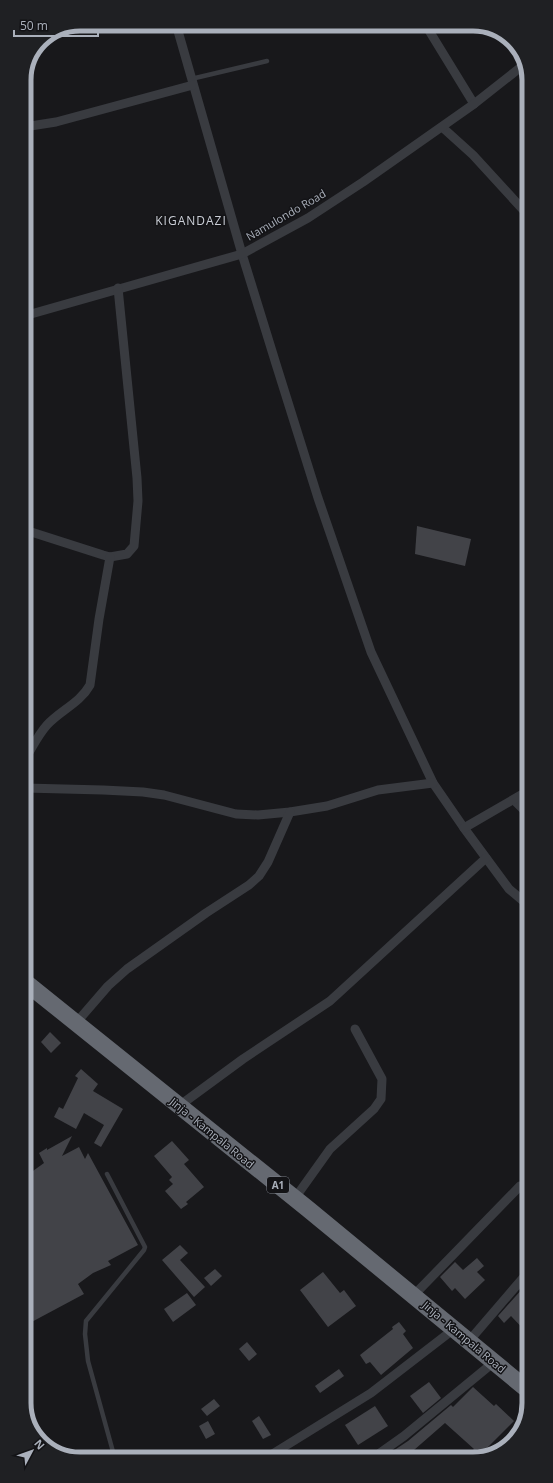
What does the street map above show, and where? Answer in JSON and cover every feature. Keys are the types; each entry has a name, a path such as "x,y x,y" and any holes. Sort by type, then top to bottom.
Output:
{"highway":[{"name":"Jinja - Kampala Road","path":"31,987 414,1295 522,1385"}],"street":[{"path":"178,31 242,254 318,498 371,652 433,783 509,890 522,900"},
{"path":"429,31 474,104"},
{"name":"Namulondo Road","path":"31,314 242,254 308,218 363,182 442,128 520,68"},
{"path":"31,126 56,122 192,82"},
{"path":"442,128 473,155 522,209"},
{"path":"31,532 110,557 127,554 134,546 138,501 137,478 118,288"},
{"path":"31,749 47,725 79,700 86,693 90,685 99,619 110,557"},
{"path":"31,788 143,792 164,795 236,814 258,815 327,806 378,790 433,783"},
{"path":"464,828 522,795"},
{"path":"514,800 522,808"},
{"path":"76,1023 108,986 127,969 206,913 249,885 258,876 268,862 290,812"},
{"path":"179,1106 243,1059 330,1001 486,858"},
{"path":"294,1198 330,1149 374,1109 381,1099 382,1079 355,1028"},
{"path":"414,1295 520,1186"},
{"path":"470,1341 522,1279"},
{"path":"276,1452 371,1393 454,1329"},
{"path":"381,1452 404,1436 494,1362"}],"lane":[{"path":"192,82 267,61"},
{"path":"107,1174 145,1248 86,1321 85,1334 88,1361 113,1452"}],"building":[{"path":"417,526 471,539 465,566 415,554"},
{"path":"50,1032 61,1043 51,1053 41,1042"},
{"path":"81,1069 98,1084 93,1091 123,1109 101,1147 94,1143 104,1125 84,1113 76,1129 54,1117 59,1107 63,1109 78,1078 75,1076"},
{"path":"72,1136 62,1156 79,1147 85,1159 88,1153 138,1245 108,1261 111,1265 93,1273 78,1284 84,1294 31,1322 31,1172 44,1163 39,1153 47,1148 47,1150"},
{"path":"172,1141 189,1160 184,1164 204,1187 186,1202 188,1204 181,1209 165,1191 173,1184 169,1180 172,1177 154,1156"},
{"path":"180,1245 188,1253 180,1260 205,1287 194,1297 162,1260"},
{"path":"477,1258 484,1266 477,1272 485,1280 465,1299 455,1288 452,1291 440,1277 455,1262 463,1270"},
{"path":"215,1269 222,1276 211,1286 204,1278"},
{"path":"323,1272 340,1293 344,1290 356,1306 328,1327 300,1290"},
{"path":"522,1289 522,1328 511,1316 504,1323 498,1316"},
{"path":"187,1293 196,1305 173,1322 164,1309"},
{"path":"399,1322 406,1331 403,1334 413,1348 381,1375 370,1362 366,1364 360,1355 393,1329 392,1327"},
{"path":"247,1342 257,1354 249,1361 239,1349"},
{"path":"339,1369 344,1376 320,1393 315,1386"},
{"path":"429,1382 441,1398 423,1413 410,1396"},
{"path":"473,1387 494,1406 496,1404 514,1421 485,1450 479,1452 471,1452 474,1449 445,1423 412,1452 392,1452 408,1441 451,1405 453,1407"},
{"path":"214,1399 220,1406 207,1416 201,1409"},
{"path":"375,1406 388,1426 358,1445 345,1425"},
{"path":"259,1416 271,1435 263,1439 252,1421"},
{"path":"208,1421 215,1434 206,1439 199,1426"}],"district":[{"name":"KIGANDAZI","path":"191,221"}]}
